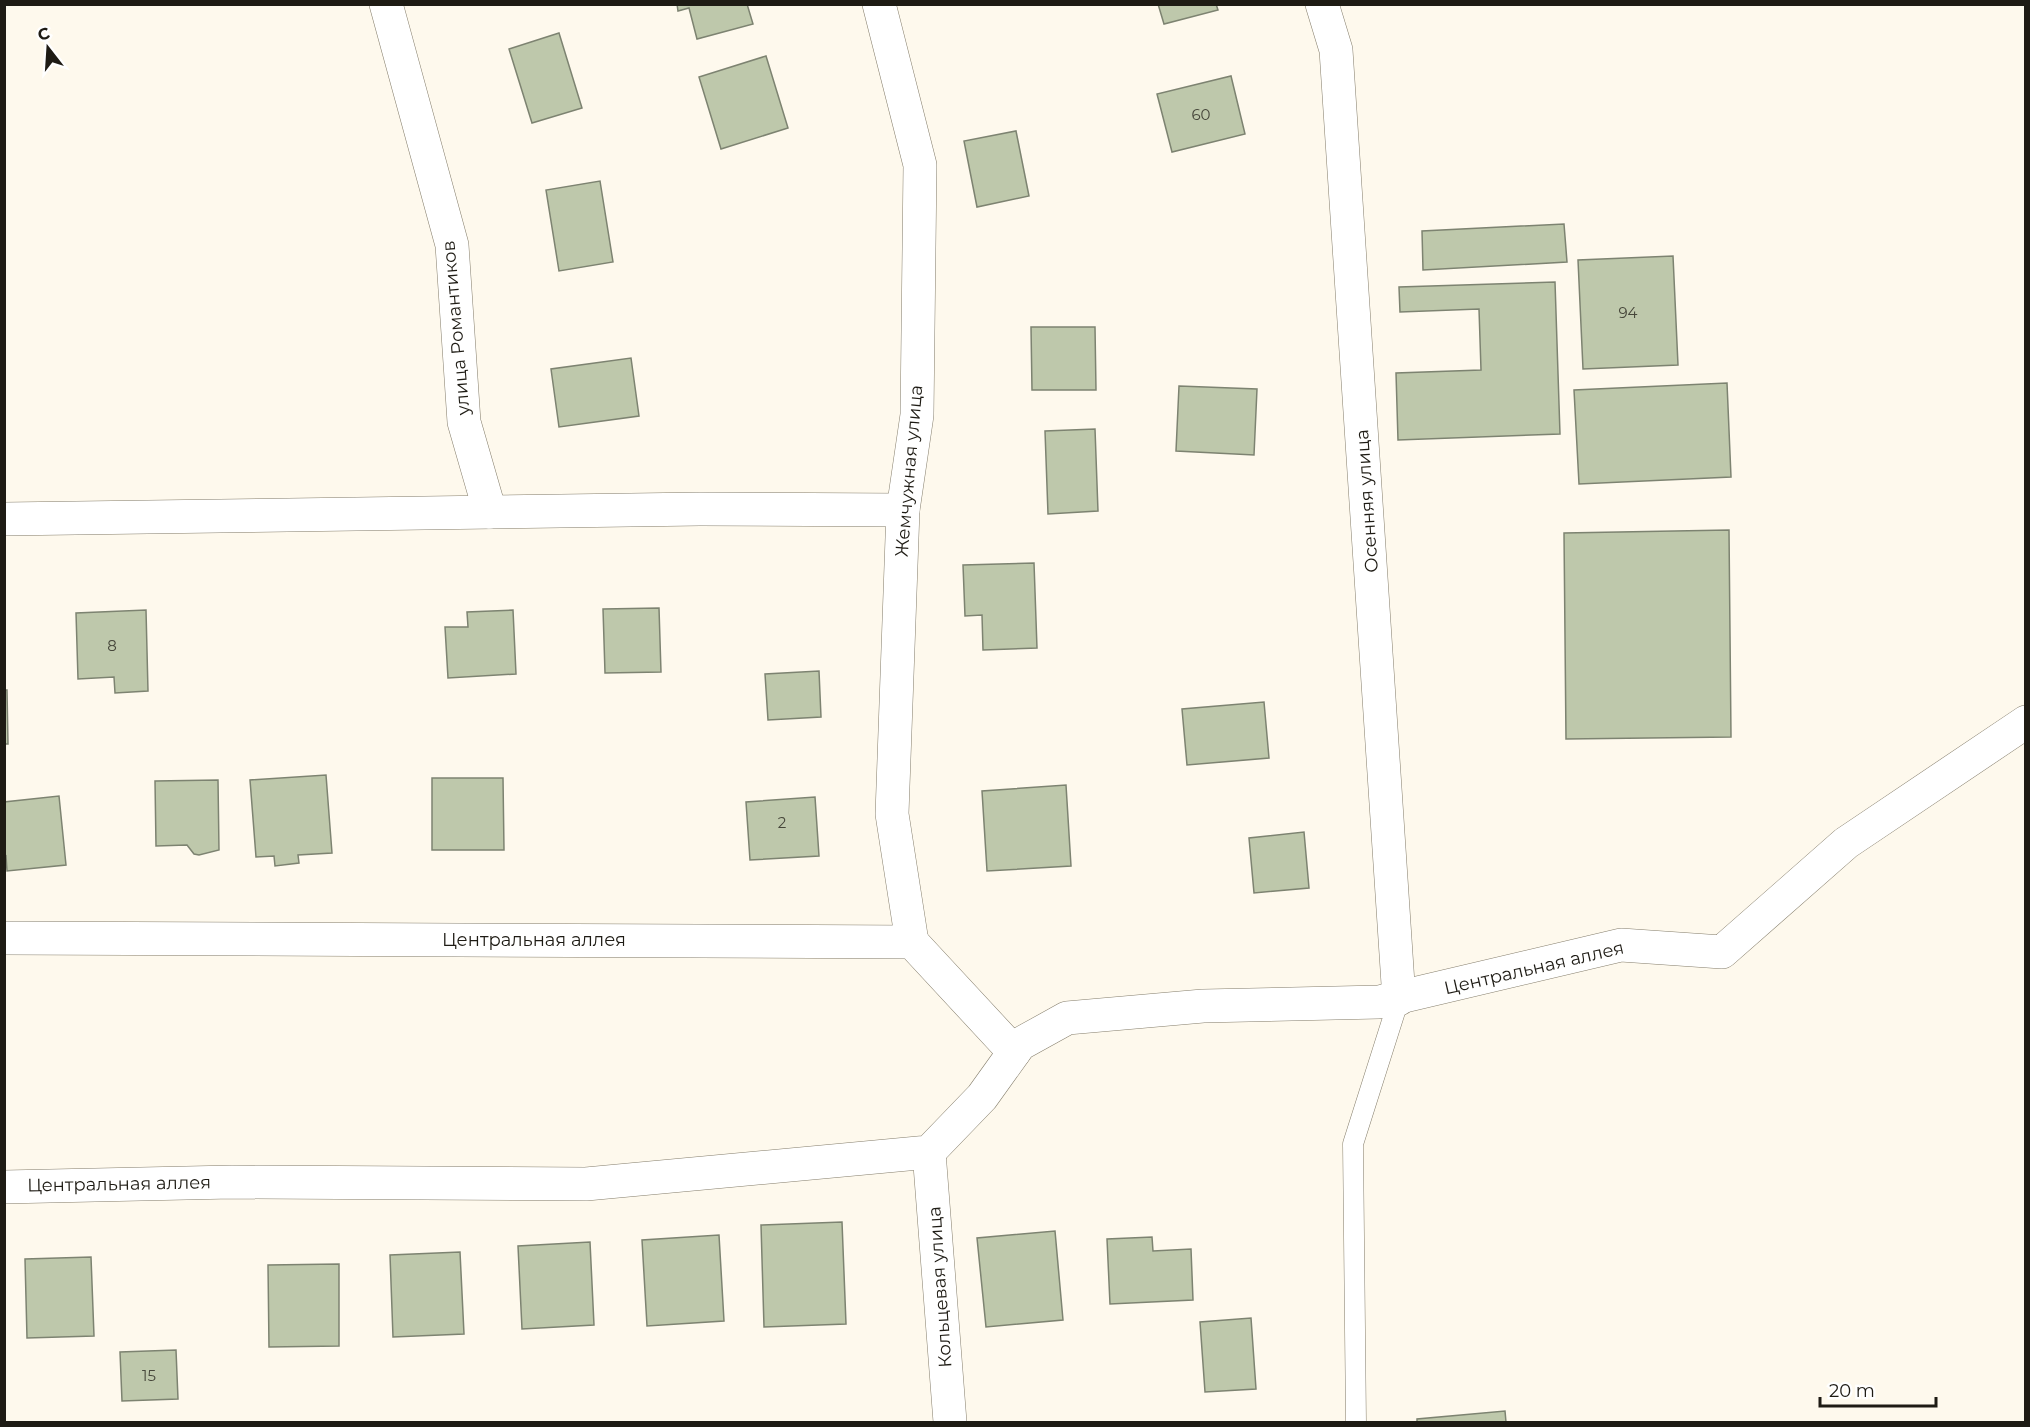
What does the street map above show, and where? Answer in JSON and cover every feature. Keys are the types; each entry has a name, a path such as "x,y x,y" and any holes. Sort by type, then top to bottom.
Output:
{"street":[{"name":"улица Романтиков","path":"386,4 452,244 464,422 490,512"},
{"name":"Жемчужная улица","path":"879,4 920,165 917,415 903,510 892,814 912,942"},
{"name":"Осенняя улица","path":"1322,4 1336,50 1399,999"},
{"path":"4,519 700,509 903,510"},
{"name":"Центральная аллея","path":"4,1187 232,1182 586,1184 929,1152 982,1097 1020,1044 1067,1018 1203,1006 1379,1002 1621,945 1722,952 1846,843 2025,722"},
{"name":"Центральная аллея","path":"4,938 912,942"},
{"path":"912,942 1014,1052"},
{"name":"Кольцевая улица","path":"929,1152 950,1422"}],"lane":[{"path":"1356,1422 1353,1144 1399,999"}],"building":[{"path":"677,4 747,4 753,24 697,39 689,8 678,11"},
{"path":"1158,4 1216,4 1218,10 1164,24"},
{"path":"559,33 582,108 532,123 509,49"},
{"path":"766,56 788,128 721,149 699,77"},
{"path":"1231,76 1245,134 1172,152 1157,94"},
{"path":"1016,131 1029,196 977,207 964,141"},
{"path":"600,181 613,262 559,271 546,190"},
{"path":"1564,224 1567,262 1423,270 1422,231"},
{"path":"1673,256 1678,365 1583,369 1578,260"},
{"path":"1555,282 1560,434 1398,440 1396,373 1481,370 1479,309 1400,312 1399,287"},
{"path":"1031,327 1095,327 1096,390 1032,390"},
{"path":"631,358 639,416 559,427 551,369"},
{"path":"1727,383 1731,477 1579,484 1574,390"},
{"path":"1179,386 1257,389 1254,455 1176,451"},
{"path":"1095,429 1098,511 1048,514 1045,431"},
{"path":"1729,530 1731,737 1566,739 1564,533"},
{"path":"1034,563 1037,648 983,650 982,615 965,616 963,565"},
{"path":"659,608 661,672 605,673 603,609"},
{"path":"146,610 148,691 115,693 114,677 78,679 76,613"},
{"path":"513,610 516,674 448,678 445,627 468,627 467,612"},
{"path":"819,671 821,717 768,720 765,674"},
{"path":"4,690 7,690 8,744 4,744"},
{"path":"1264,702 1269,758 1187,765 1182,709"},
{"path":"326,775 332,853 298,855 299,863 275,866 274,856 256,857 250,780"},
{"path":"432,778 503,778 504,850 432,850"},
{"path":"218,780 219,850 199,855 194,854 187,845 156,846 155,781"},
{"path":"1066,785 1071,866 987,871 982,791"},
{"path":"59,796 66,865 7,871 6,856 4,857 4,802"},
{"path":"815,797 819,856 750,860 746,802"},
{"path":"1304,832 1309,888 1254,893 1249,838"},
{"path":"842,1222 846,1324 764,1327 761,1225"},
{"path":"1055,1231 1063,1320 986,1327 977,1238"},
{"path":"719,1235 724,1321 647,1326 642,1240"},
{"path":"1152,1237 1153,1251 1191,1249 1193,1300 1110,1304 1107,1239"},
{"path":"590,1242 594,1325 522,1329 518,1246"},
{"path":"460,1252 464,1334 393,1337 390,1255"},
{"path":"91,1257 94,1336 27,1338 25,1259"},
{"path":"339,1264 339,1346 269,1347 268,1265"},
{"path":"1251,1318 1256,1389 1205,1392 1200,1322"},
{"path":"176,1350 178,1399 122,1401 120,1352"},
{"path":"1505,1411 1506,1422 1417,1422 1417,1419"}]}
